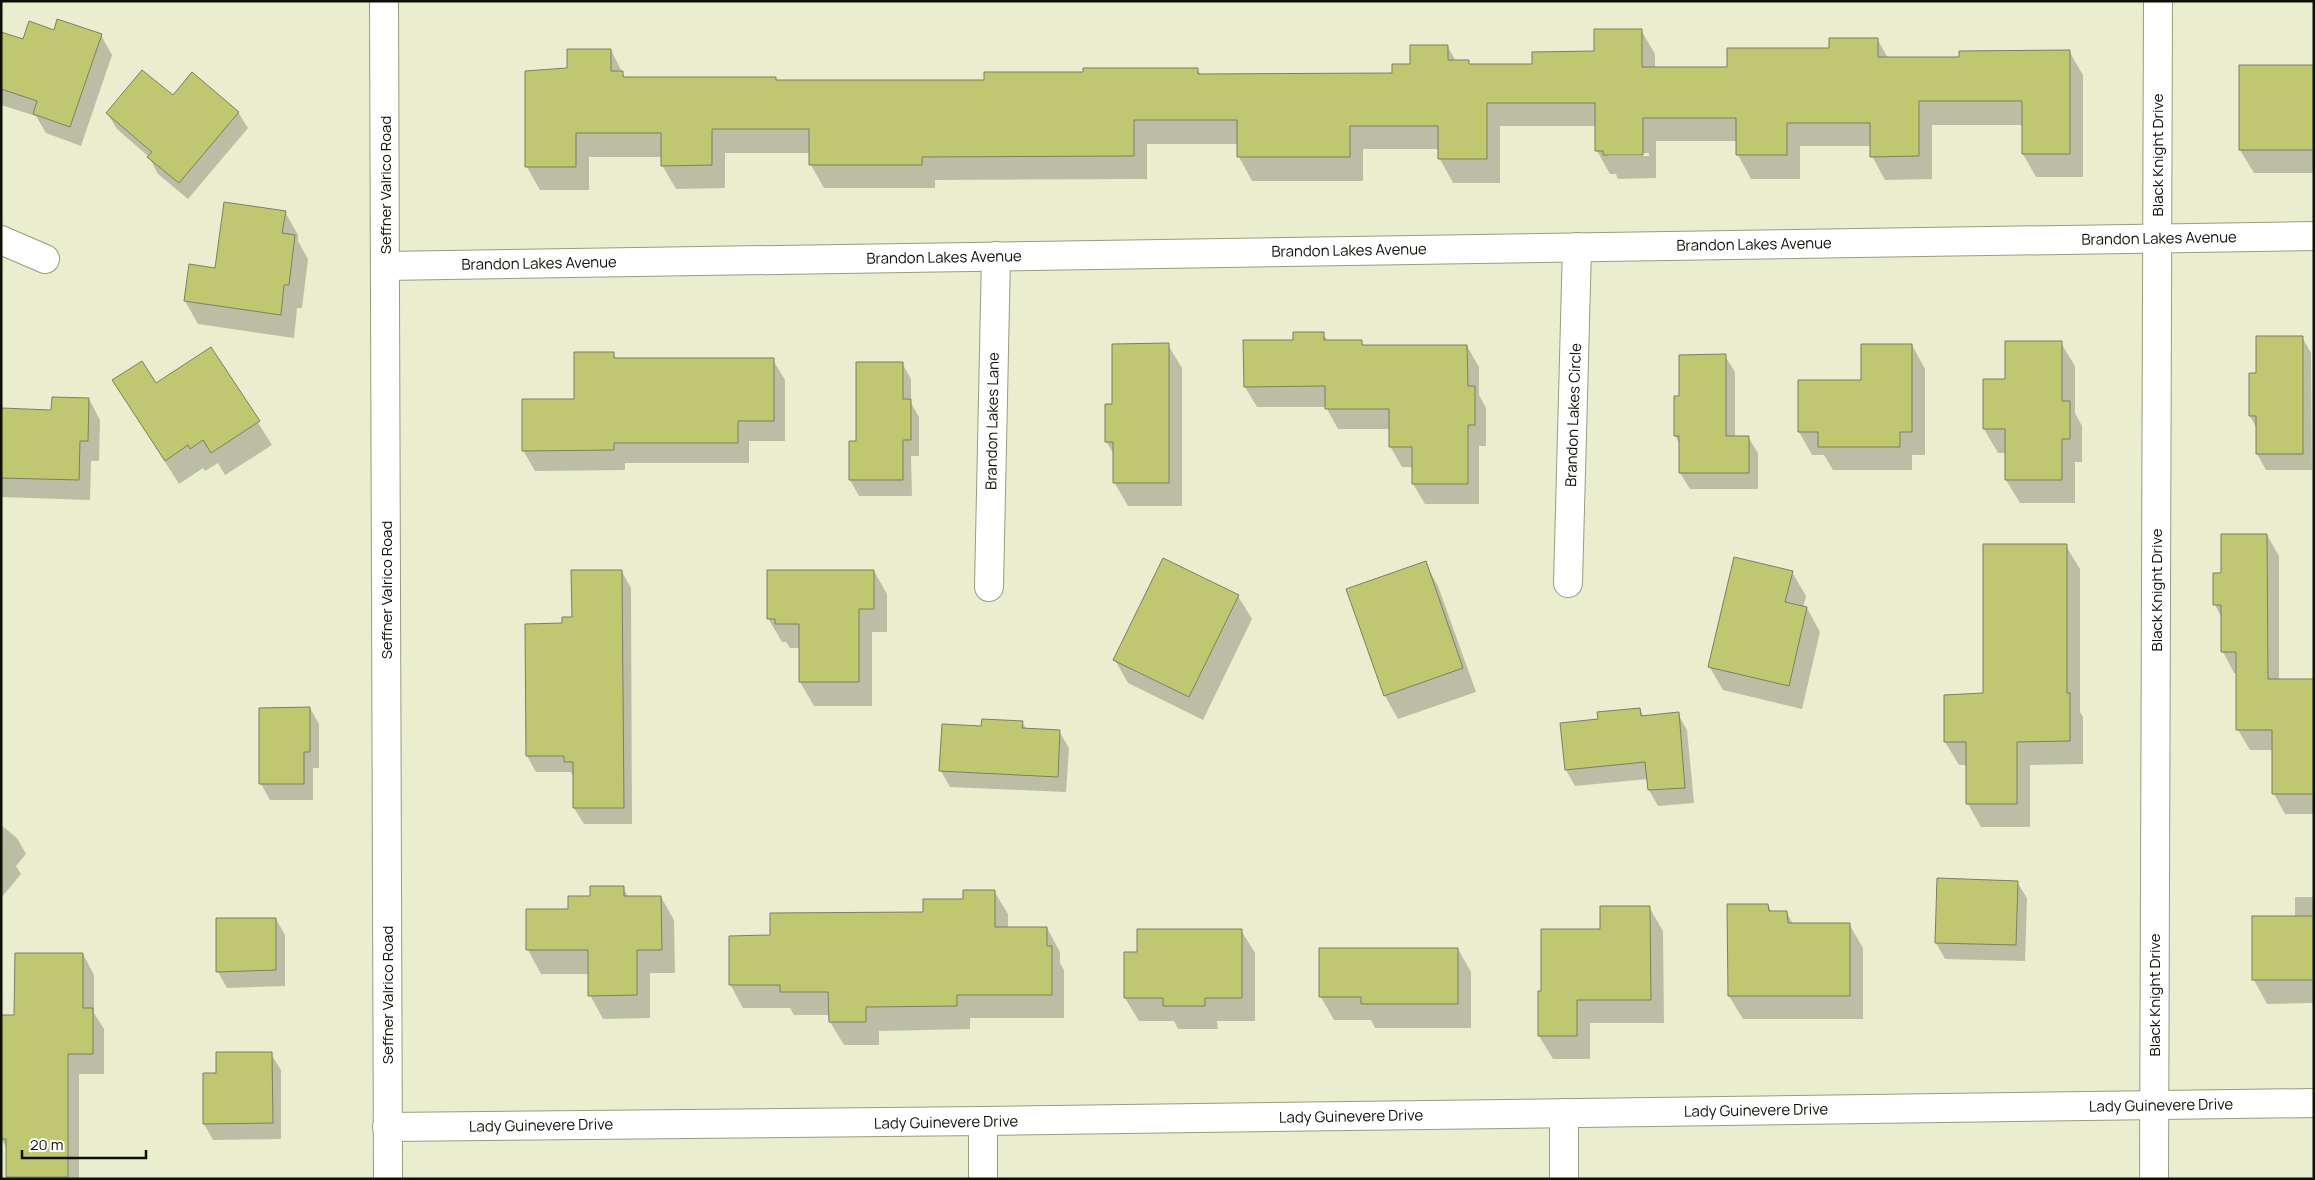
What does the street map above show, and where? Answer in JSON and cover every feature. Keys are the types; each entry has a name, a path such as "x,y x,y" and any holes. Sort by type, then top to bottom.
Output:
{"street":[{"name":"Seffner Valrico Road","path":"384,1 388,1179"},
{"name":"Black Knight Drive","path":"2154,1179 2158,1"},
{"name":"Brandon Lakes Avenue","path":"385,266 2314,236"},
{"path":"1,240 44,259"},
{"name":"Brandon Lakes Circle","path":"1568,583 1577,247"},
{"name":"Brandon Lakes Lane","path":"989,587 996,256"},
{"name":"Lady Guinevere Drive","path":"388,1127 2314,1103"},
{"path":"1564,1113 1564,1179"},
{"path":"983,1121 983,1179"}],"building":[{"path":"57,19 102,34 70,127 33,114 37,101 1,89 1,32 23,39 29,21 54,30"},
{"path":"1594,29 1642,29 1642,67 1727,67 1727,48 1829,48 1829,38 1878,38 1878,57 1959,57 1959,51 2070,50 2070,154 2022,154 2022,101 1919,101 1919,156 1870,157 1870,123 1787,123 1787,155 1736,155 1736,118 1643,118 1643,155 1603,155 1603,151 1595,151 1595,103 1487,103 1487,159 1438,159 1438,126 1350,126 1350,157 1237,157 1237,120 1134,120 1134,156 922,157 922,165 809,165 809,129 712,129 712,165 661,166 661,133 576,133 576,167 525,167 525,71 567,68 567,49 611,49 611,71 623,71 623,77 776,77 776,80 984,80 984,72 1083,72 1083,68 1198,68 1198,74 1392,73 1392,64 1410,64 1410,45 1448,45 1448,60 1469,60 1469,64 1532,64 1532,52 1594,51"},
{"path":"2239,65 2314,65 2314,150 2239,150"},
{"path":"142,70 173,95 192,72 239,112 179,183 147,157 152,152 106,113"},
{"path":"224,202 286,211 282,233 295,235 289,285 284,285 281,315 184,301 189,264 215,268"},
{"path":"1293,332 1324,332 1324,340 1362,340 1362,345 1467,345 1468,386 1475,386 1475,425 1468,425 1468,484 1412,484 1412,447 1389,447 1389,409 1325,409 1325,386 1244,387 1243,340 1293,340"},
{"path":"2256,336 2303,336 2303,454 2256,454 2256,416 2249,416 2249,373 2256,373"},
{"path":"2005,341 2062,341 2062,401 2070,401 2070,439 2062,439 2062,480 2005,480 2005,429 1983,429 1983,379 2005,379"},
{"path":"1169,343 1169,483 1113,483 1113,442 1105,442 1105,404 1112,404 1112,344"},
{"path":"1861,344 1912,344 1912,432 1900,432 1900,447 1818,447 1818,432 1798,432 1798,380 1861,380"},
{"path":"211,347 260,421 211,453 203,440 190,449 188,445 165,461 112,380 142,361 156,383"},
{"path":"574,352 614,352 614,358 774,358 774,421 738,421 738,443 614,443 614,450 522,451 522,399 574,399"},
{"path":"1726,354 1726,436 1749,436 1749,473 1679,473 1679,436 1674,436 1674,396 1679,396 1679,355"},
{"path":"856,362 903,362 903,399 911,399 911,440 903,440 903,480 849,480 849,441 856,441"},
{"path":"52,397 89,398 88,441 80,441 79,480 1,478 1,408 51,410"},
{"path":"2221,534 2267,534 2268,679 2314,679 2314,794 2272,794 2272,730 2236,730 2236,652 2221,652 2221,605 2213,605 2213,573 2221,573"},
{"path":"1983,544 2067,544 2067,693 2070,693 2070,741 2017,742 2017,804 1966,804 1966,742 1944,742 1944,695 1983,693"},
{"path":"1734,557 1793,571 1785,602 1807,607 1789,686 1708,667"},
{"path":"1163,558 1239,595 1189,697 1113,660"},
{"path":"1426,561 1463,668 1384,696 1346,589"},
{"path":"571,570 622,570 624,808 573,808 573,762 564,762 564,756 526,756 525,624 562,623 562,617 572,617"},
{"path":"767,570 874,570 874,609 859,609 859,682 799,682 799,624 775,624 775,619 767,619"},
{"path":"310,707 310,752 304,752 304,784 259,784 259,708"},
{"path":"1640,708 1641,716 1679,712 1685,788 1648,790 1645,762 1565,770 1560,723 1598,719 1597,712"},
{"path":"982,719 1023,721 1022,728 1060,730 1058,777 939,771 942,724 981,726"},
{"path":"1937,878 2018,881 2016,945 1935,943"},
{"path":"590,886 624,886 624,896 661,896 662,950 637,950 637,995 588,996 588,950 526,950 526,909 568,909 568,896 590,896"},
{"path":"963,890 995,890 995,927 1047,927 1047,946 1052,946 1052,995 957,995 957,1006 866,1007 866,1022 829,1022 828,992 780,992 780,985 729,985 729,936 770,935 770,913 923,912 923,899 963,899"},
{"path":"1727,904 1768,904 1769,911 1787,911 1788,923 1850,923 1850,996 1728,996"},
{"path":"1600,906 1650,906 1651,1000 1577,1000 1577,1036 1538,1036 1538,991 1541,991 1541,929 1600,929"},
{"path":"2252,916 2314,916 2314,980 2252,980"},
{"path":"216,918 276,918 276,970 216,972"},
{"path":"1137,929 1242,929 1242,998 1205,998 1205,1006 1163,1006 1163,998 1124,998 1124,952 1137,952"},
{"path":"1319,948 1458,948 1458,1004 1361,1004 1361,997 1319,997"},
{"path":"15,953 83,953 83,1008 93,1008 93,1054 68,1054 68,1177 6,1177 6,1139 1,1139 1,1015 14,1015"},
{"path":"216,1052 272,1052 273,1123 203,1124 203,1073 216,1073"}]}
